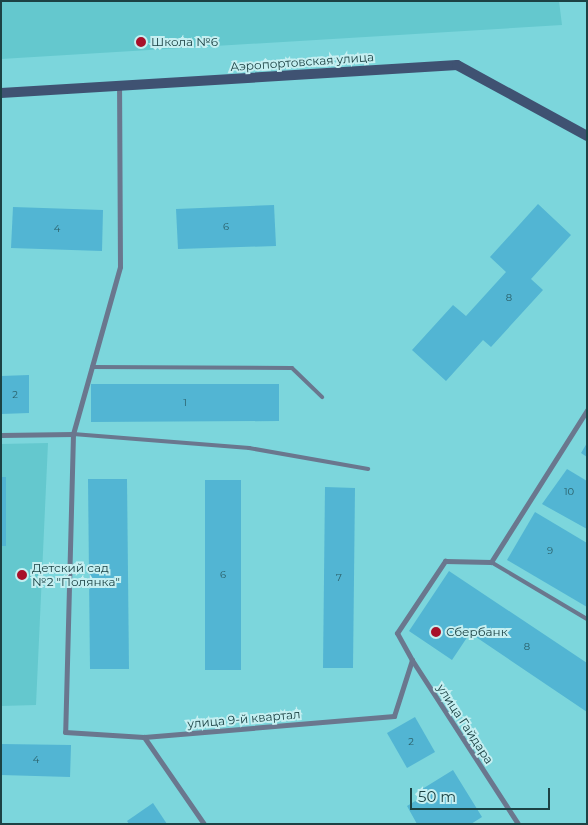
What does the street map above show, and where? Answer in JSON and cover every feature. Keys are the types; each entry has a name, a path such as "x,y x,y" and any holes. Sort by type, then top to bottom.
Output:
{"street":[{"name":"Аэропортовская улица","path":"1,93 457,65 587,136"},
{"path":"1,435 73,434 120,267 119,86"},
{"path":"412,660 397,632 445,561 491,562 587,410"},
{"name":"улица 9-й квартал","path":"73,434 65,732 144,737 394,716 412,660"},
{"name":"улица Гайдара","path":"412,660 518,824"},
{"path":"144,737 204,824"}],"lane":[{"path":"92,367 292,368 322,397"},
{"path":"73,434 249,448 368,469"},
{"path":"491,562 587,619"}],"shaded area":[{"name":"Школа №6","path":"1,1 559,1 562,25 1,59"},
{"name":"Детский сад №2 \"Полянка\"","path":"48,443 36,705 1,706 1,444"}],"building":[{"path":"538,204 571,235 531,279 543,290 491,347 483,340 446,381 412,350 453,305 466,316 506,272 490,257"},
{"path":"274,205 276,246 178,249 176,209"},
{"path":"13,207 103,210 102,251 11,248"},
{"path":"29,375 29,413 1,414 1,376"},
{"path":"91,384 279,384 279,421 91,422"},
{"path":"587,443 587,457 581,453"},
{"path":"567,469 587,481 587,529 542,504"},
{"path":"1,477 6,477 6,546 1,546"},
{"path":"88,479 127,479 129,669 90,669"},
{"path":"205,480 241,480 241,670 205,670"},
{"path":"325,487 355,488 353,668 323,668"},
{"path":"535,512 587,543 587,607 507,560"},
{"path":"449,571 587,663 587,712 470,633 452,660 409,631"},
{"path":"415,717 435,752 407,768 387,733"},
{"path":"1,744 71,745 70,777 1,775"},
{"path":"453,770 482,817 471,824 417,824 407,806 422,797 419,791"},
{"path":"153,803 167,824 129,824 127,821"}],"place":[{"name":"Школа №6","path":"141,42"},
{"name":"Детский сад №2 \"Полянка\"","path":"22,575"},
{"name":"Сбербанк","path":"436,632"}]}
